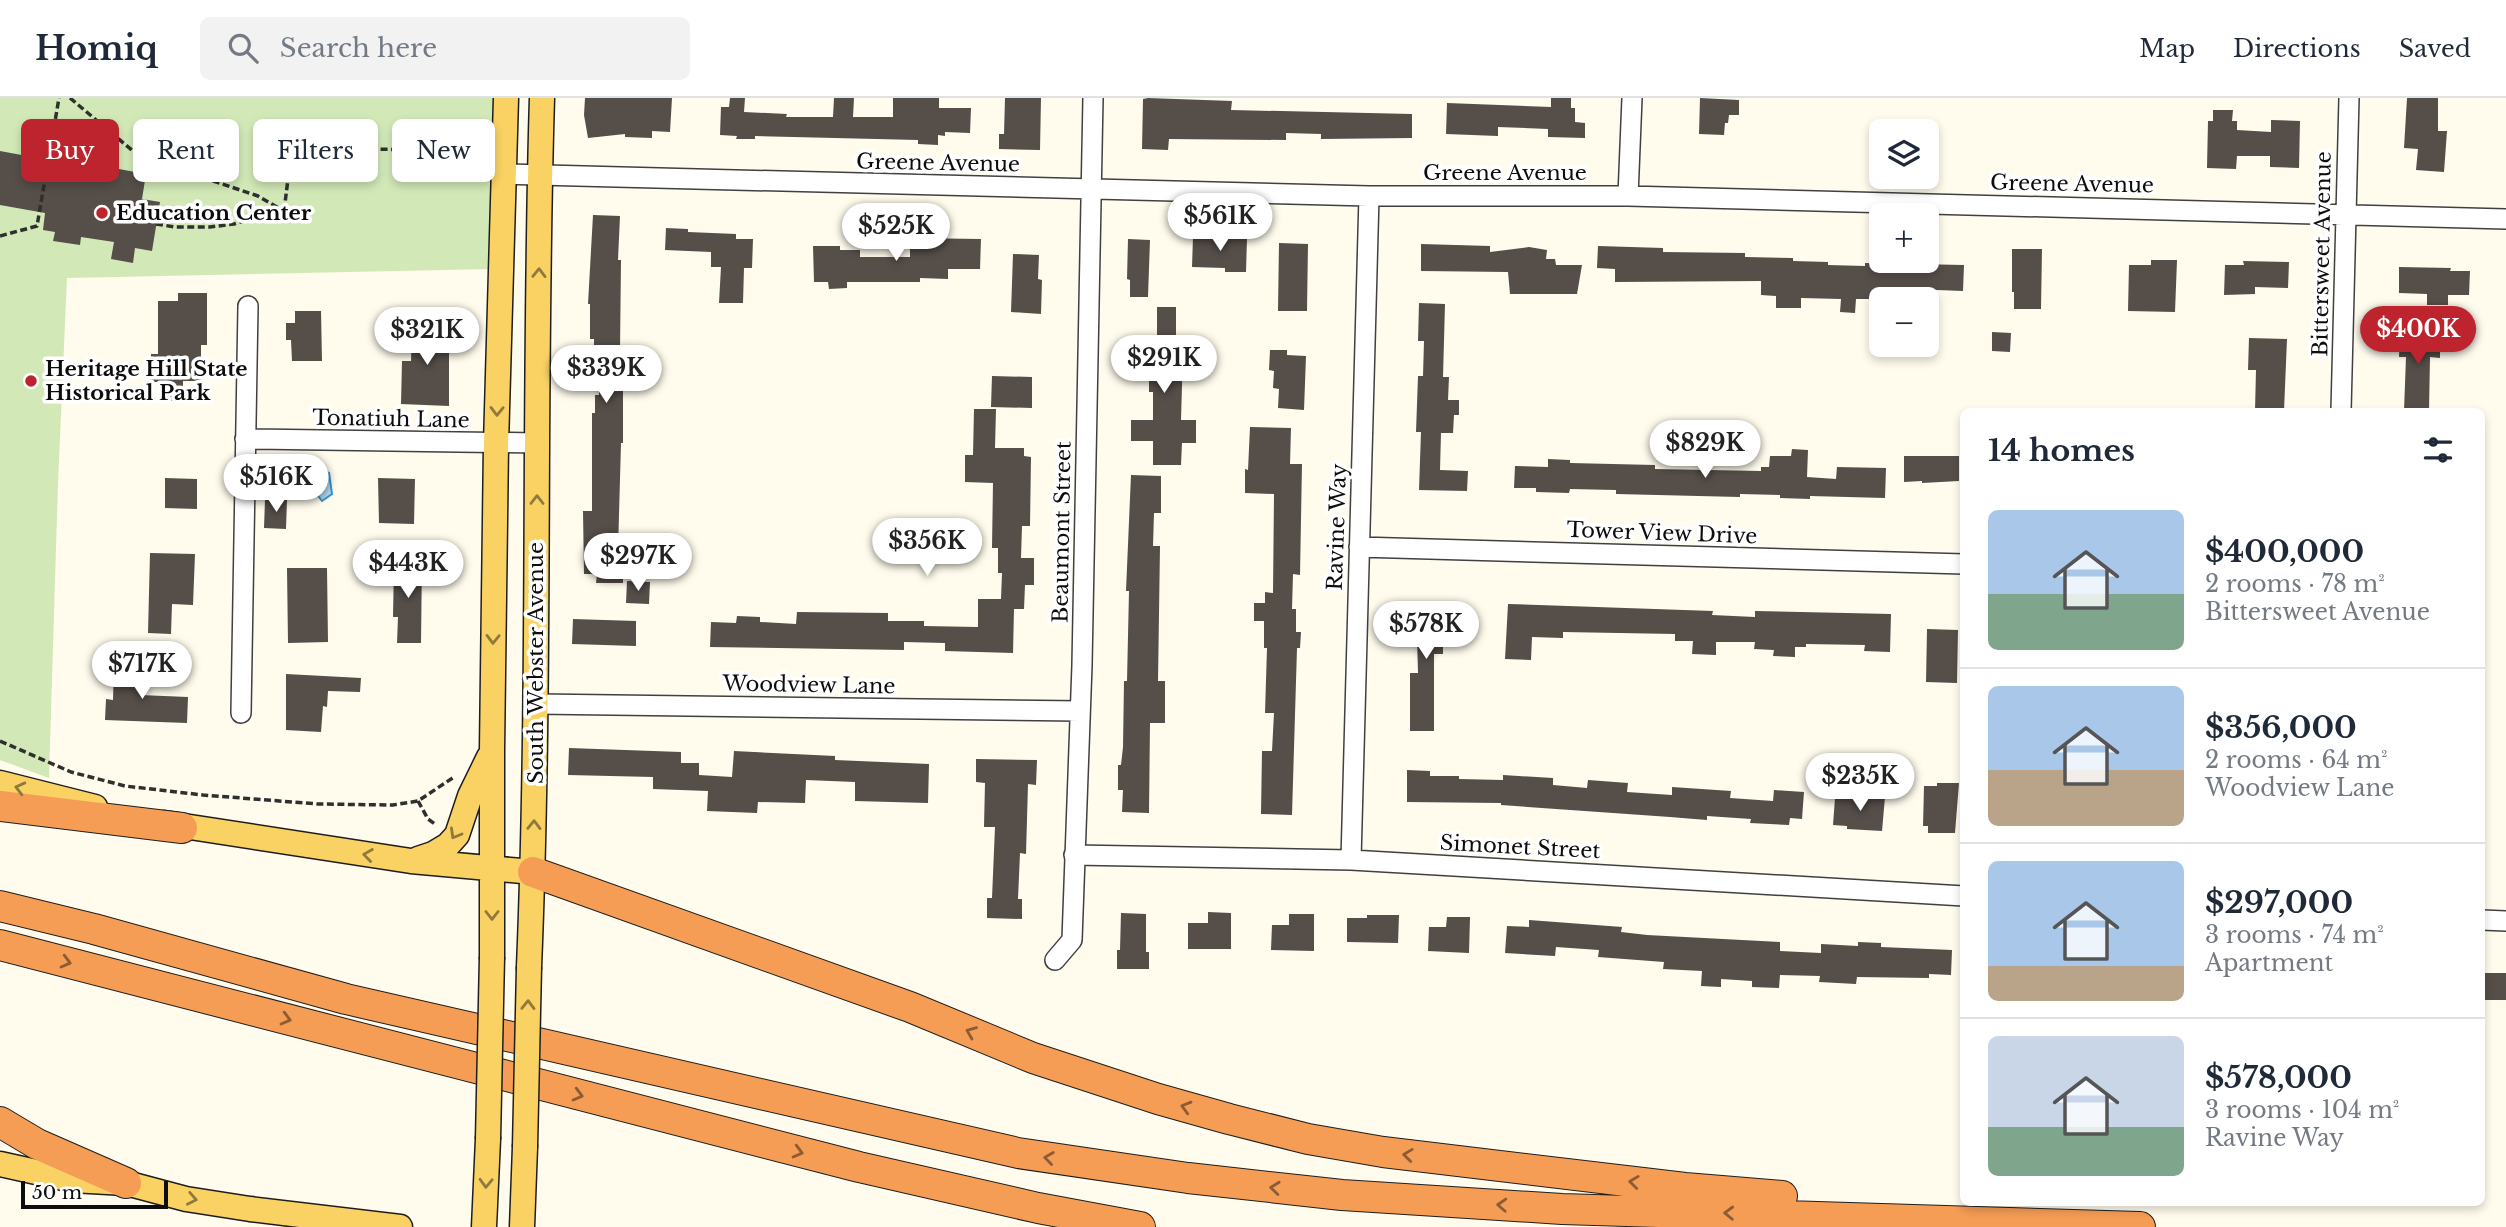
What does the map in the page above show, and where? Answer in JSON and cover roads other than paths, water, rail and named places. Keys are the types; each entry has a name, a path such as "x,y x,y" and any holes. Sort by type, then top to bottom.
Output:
{"highway":[{"path":"0,806 182,828"},
{"path":"533,872 911,1007 1033,1058 1229,1119 1308,1139 1383,1152 1685,1188 1787,1197 1870,1217"},
{"path":"0,906 94,929 346,999 1018,1153 1188,1178 1342,1195 1562,1209 2140,1227"},
{"path":"0,945 846,1164 1038,1208 1139,1227"},
{"path":"0,1122 37,1144 126,1183"}],"main road":[{"name":"South Webster Avenue","path":"484,1227 492,957 496,444 506,98"},
{"name":"South Webster Avenue","path":"522,1227 537,704 537,443 542,98"},
{"path":"411,861 433,854 448,845 457,835 470,796 492,750"},
{"path":"0,783 182,828 411,861 533,872"},
{"path":"0,1164 72,1180 126,1183 186,1199 334,1221 400,1227"}],"street":[{"name":"Beaumont Street","path":"1055,960 1073,940 1093,98"},
{"path":"1628,196 1632,98"},
{"name":"Bittersweet Avenue","path":"2341,408 2349,98"},
{"name":"Greene Avenue","path":"503,174 1369,196 1628,196 2506,219"},
{"name":"Ravine Way","path":"1351,860 1369,196"},
{"path":"241,713 248,306"},
{"name":"Tonatiuh Lane","path":"245,439 537,443"},
{"name":"Tower View Drive","path":"1359,547 1960,564"},
{"name":"Woodview Lane","path":"537,704 1080,711"},
{"name":"Simonet Street","path":"1074,855 1351,860 1960,896"},
{"path":"2485,920 2506,921"}],"water":[{"path":"324,471 329,473 332,494 322,501 316,493 317,475"}],"place":[{"name":"Education Center","path":"102,213"},
{"name":"Heritage Hill State Historical Park","path":"31,381"}]}
